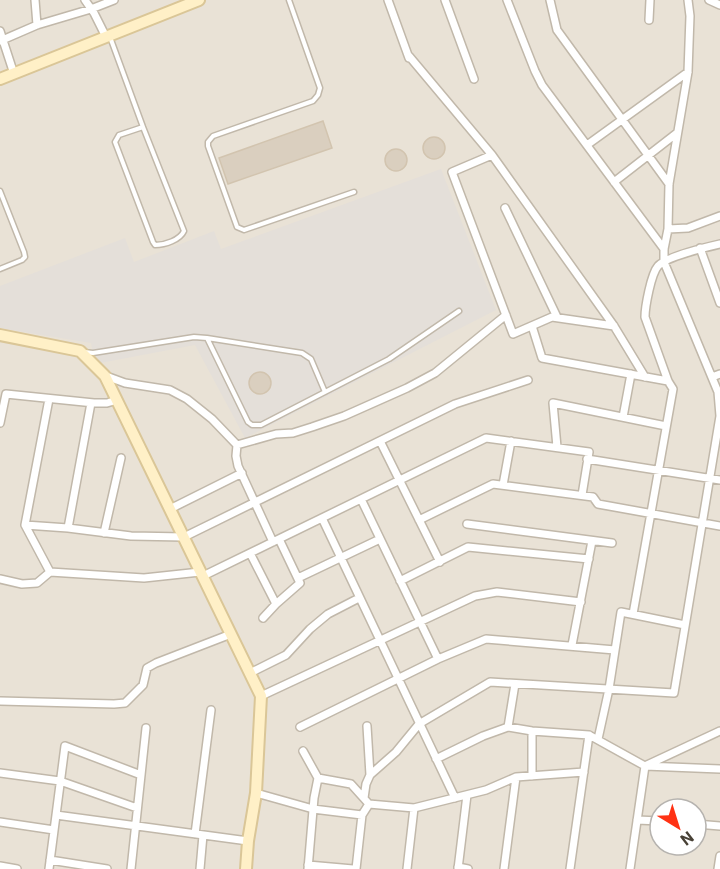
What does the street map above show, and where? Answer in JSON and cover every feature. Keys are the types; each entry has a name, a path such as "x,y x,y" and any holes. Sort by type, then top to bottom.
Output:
{"street":[{"path":"35,0 37,25"},
{"path":"85,0 107,37"},
{"path":"1,41 37,25 114,0"},
{"path":"0,80 199,0"},
{"path":"388,0 409,57 492,155 614,326 645,377"},
{"path":"445,0 474,79"},
{"path":"507,0 542,85 664,249"},
{"path":"550,0 558,30 669,184"},
{"path":"649,20 650,0"},
{"path":"303,751 318,778 308,867 354,869 362,815 367,801 366,784 370,775 396,752 419,724 490,682 674,693 720,416 718,392 664,262 668,230 669,184 688,72 690,16 688,0"},
{"path":"709,0 720,5"},
{"path":"0,31 1,41 14,74"},
{"path":"587,145 688,72"},
{"path":"614,182 677,133"},
{"path":"492,155 452,172 513,334 552,317 614,326"},
{"path":"505,208 557,317"},
{"path":"668,230 688,228 720,216"},
{"path":"633,614 673,389 645,317 645,307 652,278 658,266 700,248 720,244"},
{"path":"700,248 720,303"},
{"path":"237,445 323,424 407,388 435,373 506,315"},
{"path":"532,326 542,358 669,381"},
{"path":"0,334 80,351 105,376 261,696 256,793 246,869"},
{"path":"623,417 631,374"},
{"path":"711,377 720,374"},
{"path":"105,376 125,383 170,390 187,399 212,419 237,445 236,456 255,502 300,583 263,618"},
{"path":"25,525 131,536 184,537 455,404 528,380"},
{"path":"0,423 6,394 91,403 107,403 117,400"},
{"path":"49,399 25,525 50,572"},
{"path":"68,528 91,403"},
{"path":"557,447 553,403 666,426"},
{"path":"0,579 22,584 37,583 50,572 144,578 202,574 322,519 486,438 588,452 582,495"},
{"path":"380,441 440,562"},
{"path":"503,485 511,441"},
{"path":"104,533 121,458"},
{"path":"588,459 720,480"},
{"path":"170,509 242,473"},
{"path":"419,520 493,484 593,497 598,504 720,526"},
{"path":"361,499 438,659"},
{"path":"322,519 455,798"},
{"path":"467,524 612,543"},
{"path":"298,578 380,539"},
{"path":"572,645 592,541"},
{"path":"400,581 468,548 589,559"},
{"path":"250,553 276,604"},
{"path":"261,696 475,596 497,592 581,602"},
{"path":"250,673 286,655 310,628 328,614 359,598"},
{"path":"598,739 609,689 621,612 685,625"},
{"path":"0,701 125,703 143,686 147,668 231,634"},
{"path":"300,727 438,659 486,639 615,650"},
{"path":"508,727 515,684"},
{"path":"200,869 199,835 211,710"},
{"path":"367,726 370,775"},
{"path":"436,759 483,736 508,727 589,735 645,766 720,769"},
{"path":"131,869 146,728"},
{"path":"532,731 532,776"},
{"path":"645,766 720,731"},
{"path":"570,869 589,735"},
{"path":"49,869 65,746 141,775"},
{"path":"630,869 645,766"},
{"path":"351,784 367,801 384,807 414,808 486,790 516,777 584,772"},
{"path":"0,773 60,781 137,808"},
{"path":"504,869 516,777"},
{"path":"318,778 351,784 366,784"},
{"path":"256,793 313,809 362,815"},
{"path":"467,795 458,868 468,869"},
{"path":"407,869 414,808"},
{"path":"56,815 248,841"},
{"path":"637,820 648,820"},
{"path":"0,822 54,830"},
{"path":"718,869 720,856"},
{"path":"50,860 107,869"},
{"path":"0,866 17,869"}],"lane":[{"path":"289,0 320,88 318,95 313,101 213,136 208,146 237,227 244,230 354,192"},
{"path":"107,37 184,231 179,238 159,245 153,242 115,142 118,135 142,127"},
{"path":"0,191 25,257 0,269"},
{"path":"207,338 248,422 252,425 261,425 389,359 459,311"},
{"path":"80,351 93,353 194,337 302,353 311,359 325,392"}],"shaded area":[{"path":"0,0 720,0 720,869 0,869"},
{"path":"441,169 496,310 245,438 195,345 95,364 91,343 0,328 0,286 125,238 134,262 214,231 221,249"}],"building":[{"path":"323,121 332,148 228,184 219,158"},
{"path":"430,137 438,137 445,144 445,152 438,159 430,159 423,152 423,144"},
{"path":"392,149 400,149 407,156 407,164 400,171 392,171 385,164 385,156"},
{"path":"260,372 268,375 271,383 268,391 260,394 252,391 249,383 252,375"}]}
